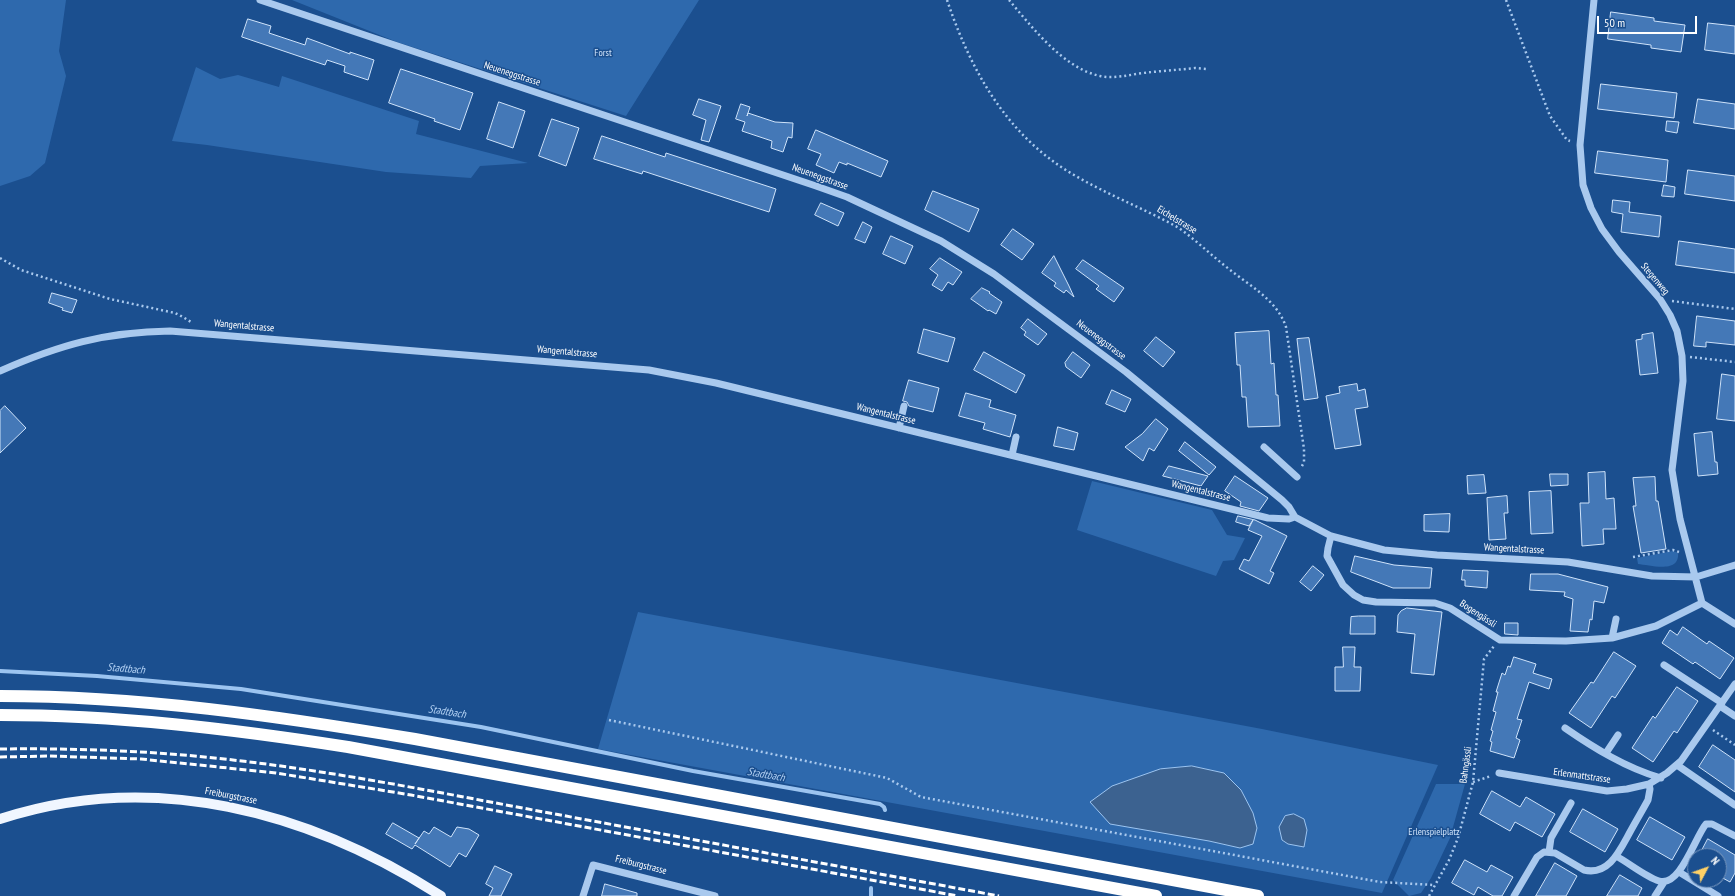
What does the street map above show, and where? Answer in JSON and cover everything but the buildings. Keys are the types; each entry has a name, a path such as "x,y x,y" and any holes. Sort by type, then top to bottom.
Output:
{"highway":[{"path":"0,696 67,697 139,701 218,709 297,720 415,739 1258,896"},
{"path":"0,715 71,716 144,720 216,728 348,747 1156,896"}],"main road":[{"name":"Freiburgstrasse","path":"0,819 56,804 99,798 153,797 218,804 277,818 333,839 393,868 441,896"}],"street":[{"name":"Neueneggstrasse","path":"260,0 816,186 847,197 941,241 994,274 1126,372 1282,500 1289,507 1295,517"},
{"name":"Stegenweg","path":"1594,0 1580,145 1583,185 1591,208 1602,229 1619,252 1660,299 1677,330 1682,356 1683,381 1672,470 1680,519 1696,577"},
{"name":"Wangentalstrasse","path":"0,371 49,351 82,341 142,331 198,332 649,370 716,383 1268,518 1289,519 1295,517 1331,536 1384,550 1437,555 1568,562 1652,576 1696,577 1735,565"},
{"path":"899,428 904,406"},
{"path":"1012,455 1016,437"},
{"path":"1264,447 1297,477"},
{"name":"Bogengässli","path":"1331,536 1327,556 1343,585 1354,595 1363,600 1376,602 1435,603 1450,608 1500,640 1566,641 1612,638 1656,626 1702,603"},
{"path":"1696,577 1702,603 1735,624"},
{"path":"1612,638 1616,618"},
{"path":"1664,665 1721,704 1735,716"},
{"name":"Erlenmattstrasse","path":"1498,772 1607,791 1627,789 1649,784 1661,778 1677,766 1735,684"},
{"path":"1565,728 1587,743 1640,771 1661,778"},
{"path":"1606,753 1618,735"},
{"path":"1677,766 1735,805"},
{"path":"1514,896 1537,857 1544,852 1555,853 1584,870 1589,871 1601,869 1608,864 1616,856 1648,800 1650,790 1649,784"},
{"path":"1549,852 1551,838 1571,803"},
{"path":"1616,856 1656,880 1664,882 1669,881 1679,872 1706,824 1712,824 1735,836"},
{"name":"Freiburgstrasse","path":"583,896 593,865 715,896"},
{"path":"1679,872 1718,896"},
{"path":"1655,896 1664,882"}],"path":[{"name":"Eichelstrasse","path":"947,0 958,33 970,60 985,86 1003,113 1029,141 1047,157 1074,175 1179,228 1228,269 1253,286 1283,317 1286,327 1304,449 1304,462 1297,477"},
{"path":"1009,0 1036,33 1055,51 1080,67 1099,76 1115,77 1195,68 1207,69"},
{"path":"1506,0 1550,116 1567,140 1580,145"},
{"path":"0,258 21,270 110,298 179,315 191,322 198,332"},
{"path":"1660,299 1735,309"},
{"path":"1682,356 1735,362"},
{"path":"1633,558 1672,550 1680,552 1688,551"},
{"name":"Bahngässli","path":"1429,896 1449,860 1458,838 1473,782 1484,659 1500,640"},
{"path":"609,720 887,778 920,797 1380,882 1434,885"},
{"path":"1706,726 1735,745"},
{"path":"1473,782 1498,772"}],"green space":[{"path":"0,0 66,0 59,51 66,76 45,163 30,176 0,186"},
{"name":"Forst","path":"292,0 699,0 626,116 397,42"},
{"path":"196,67 220,79 238,75 279,87 282,76 419,121 416,134 528,163 480,166 471,178 386,172 172,141"},
{"path":"1092,481 1212,510 1227,535 1245,538 1234,560 1223,561 1216,576 1077,530"},
{"path":"1673,551 1678,553 1677,560 1674,564 1669,566 1663,567 1638,564 1637,558"},
{"path":"638,612 1262,729 1438,765 1382,893 598,749","holes":["1192,766 1224,773 1240,848 1209,841 1160,769"]},
{"name":"Erlenspielplatz","path":"1436,784 1465,784 1450,838 1431,878 1421,893 1409,896 1393,880"}],"shaded area":[{"path":"1192,766 1224,773 1241,790 1253,813 1257,828 1253,844 1240,848 1209,841 1110,824 1090,802 1112,786 1160,769"},
{"path":"1294,814 1304,819 1307,830 1304,847 1288,844 1282,840 1279,827 1285,816"}],"waterway":[{"name":"Stadtbach","path":"0,671 97,676 241,689 481,727 693,771 880,804 885,810"},
{"name":"Stadtbach","path":"871,888 871,896"}],"railway":[{"path":"0,749 146,752 272,765 428,790 999,896"},
{"path":"0,757 49,756 141,759 276,773 411,795 958,896"}]}
